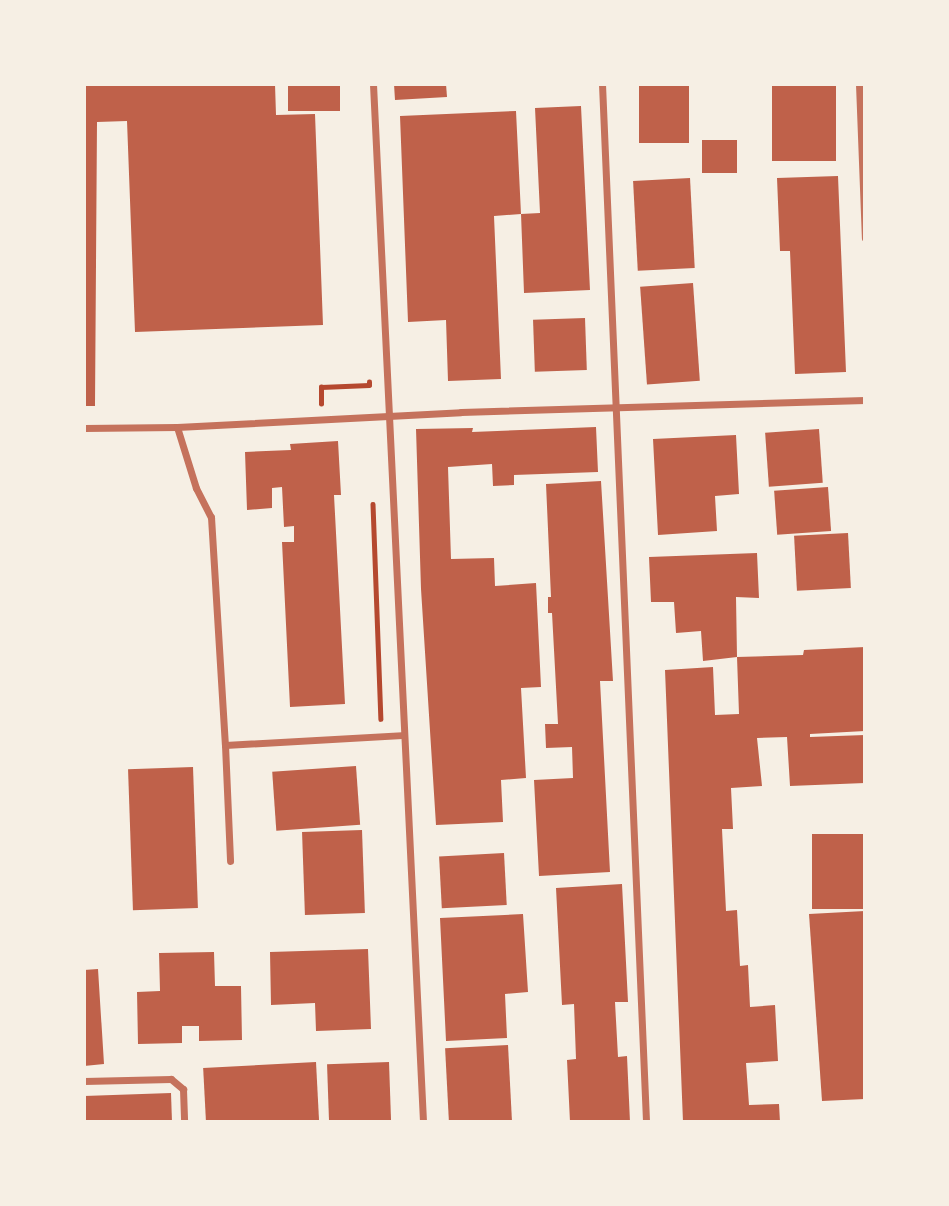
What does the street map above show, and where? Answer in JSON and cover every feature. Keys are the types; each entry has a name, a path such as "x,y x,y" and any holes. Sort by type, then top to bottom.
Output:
{"street":[{"path":"373,84 402,735 424,1122"},
{"path":"602,84 646,1122"},
{"path":"859,84 865,238"},
{"path":"84,428 177,427 389,415 865,400"},
{"path":"177,427 196,488 212,517 230,861"},
{"path":"225,745 402,735"},
{"path":"84,1081 171,1079 183,1089 184,1122"}],"path":[{"path":"321,418 321,387 369,385 368,372"},
{"path":"373,493 382,737"}],"building":[{"path":"84,84 275,84 276,115 315,114 323,325 135,332 127,121 97,122 95,406 84,406"},
{"path":"288,84 340,84 340,111 288,111"},
{"path":"394,84 446,84 447,97 395,100"},
{"path":"639,84 689,84 689,143 639,143"},
{"path":"772,84 836,84 836,161 772,161"},
{"path":"581,106 590,290 524,293 521,214 540,213 535,108"},
{"path":"516,111 521,214 494,216 501,379 448,381 446,320 408,322 400,116"},
{"path":"702,140 737,140 737,173 702,173"},
{"path":"838,176 846,372 795,374 790,251 780,251 777,178"},
{"path":"690,178 695,268 638,271 633,181"},
{"path":"693,283 700,381 647,384 640,287"},
{"path":"585,318 587,370 535,372 533,320"},
{"path":"596,427 598,472 514,475 514,485 493,486 492,464 448,467 451,559 494,558 495,586 536,583 541,687 521,688 526,778 501,780 503,822 436,825 421,589 416,429 473,428 472,432"},
{"path":"819,429 823,483 769,487 765,433"},
{"path":"736,435 739,494 715,496 717,531 658,535 653,439"},
{"path":"338,441 341,495 334,495 345,704 290,707 282,542 294,542 294,526 284,527 282,487 272,488 272,508 247,510 245,452 291,450 290,444"},
{"path":"601,481 613,681 600,681 610,872 539,876 534,780 573,778 572,747 546,748 545,724 558,724 552,613 548,613 548,597 551,597 546,484"},
{"path":"828,487 831,531 777,535 774,491"},
{"path":"848,533 851,588 797,591 794,536"},
{"path":"757,553 759,598 736,597 737,657 703,661 701,631 676,633 674,602 651,602 649,557"},
{"path":"865,647 865,731 810,734 810,737 865,735 865,783 790,786 787,737 757,738 762,786 731,788 733,829 722,829 726,911 737,910 740,966 748,965 750,1007 775,1005 778,1061 746,1063 749,1105 779,1104 780,1122 683,1122 665,670 713,667 715,715 739,714 737,657 803,655 804,650"},
{"path":"356,766 360,825 276,831 272,772"},
{"path":"193,767 198,908 133,910 128,769"},
{"path":"362,830 365,913 305,915 302,832"},
{"path":"812,834 865,834 865,909 812,909"},
{"path":"504,853 507,905 442,908 439,856"},
{"path":"622,884 628,1002 615,1002 618,1057 627,1056 630,1122 570,1122 567,1060 576,1059 574,1004 562,1005 556,888"},
{"path":"865,911 865,1099 822,1101 809,914"},
{"path":"523,914 528,992 505,994 507,1038 446,1041 440,918"},
{"path":"368,949 371,1029 316,1031 315,1003 271,1005 270,952"},
{"path":"214,952 215,986 241,986 242,1040 199,1041 199,1026 182,1026 182,1043 138,1044 137,992 160,991 159,953"},
{"path":"98,969 104,1064 84,1066 84,970"},
{"path":"508,1045 512,1122 449,1122 445,1048"},
{"path":"316,1062 319,1122 206,1122 203,1068"},
{"path":"389,1062 391,1122 329,1122 327,1064"},
{"path":"171,1093 172,1122 85,1122 84,1096"}]}
